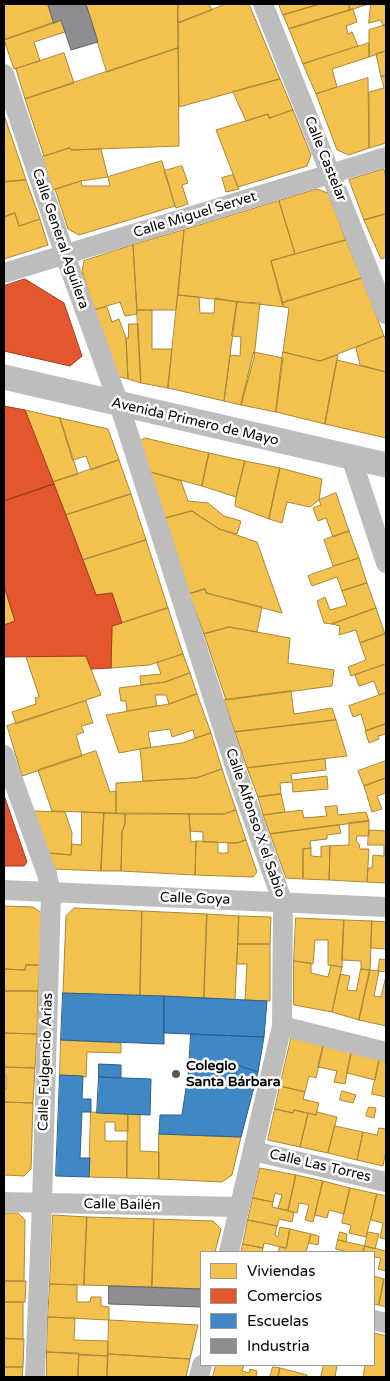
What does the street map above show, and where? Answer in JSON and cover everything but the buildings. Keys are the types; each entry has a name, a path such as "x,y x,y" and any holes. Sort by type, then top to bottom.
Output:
{"street":[{"name":"Calle Castelar","path":"263,4 386,314"},
{"name":"Calle General Aguilera","path":"4,74 65,255 119,404"},
{"name":"Calle Miguel Servet","path":"4,273 386,157"},
{"name":"Avenida Primero de Mayo","path":"4,376 386,465"},
{"name":"Calle Alfonso X el Sabio","path":"119,404 242,785 283,903 282,1026 229,1251"},
{"path":"351,458 386,563"},
{"name":"Calle Fulgencio Arias","path":"4,754 47,874 51,893 35,1377"},
{"name":"Calle Goya","path":"4,890 386,907"},
{"path":"282,1026 386,1052"},
{"name":"Calle Las Torres","path":"253,1151 386,1182"},
{"name":"Calle Bailén","path":"4,1202 239,1207"}],"place":[{"name":"Colegio Santa Bárbara","path":"176,1074"}]}
